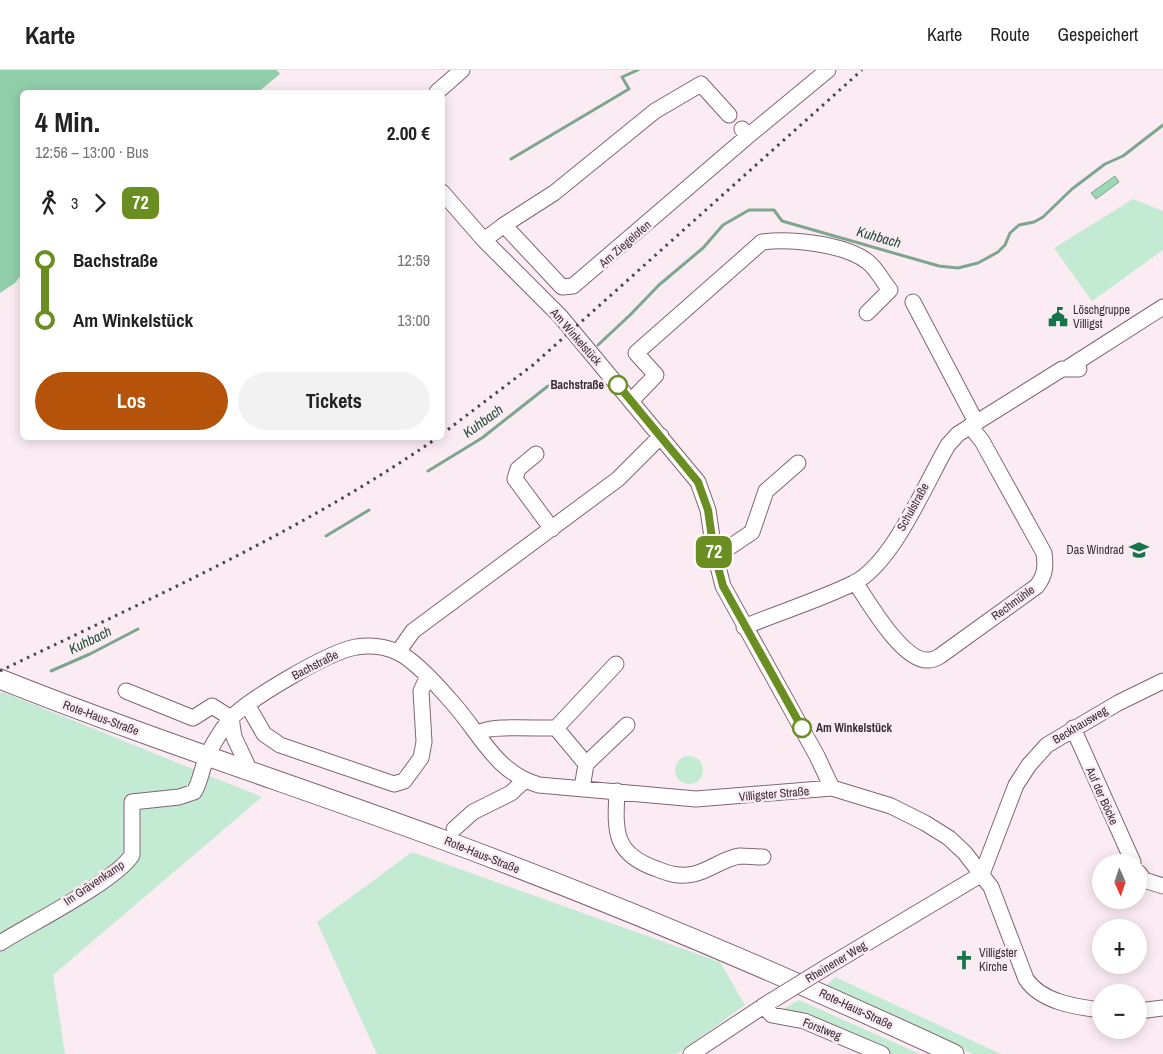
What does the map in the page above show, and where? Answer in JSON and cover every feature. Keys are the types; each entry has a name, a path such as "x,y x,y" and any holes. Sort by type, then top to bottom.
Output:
{"main road":[{"name":"Rote-Haus-Straße","path":"0,679 207,758 250,771 442,839 822,992 954,1054"}],"street":[{"path":"439,90 462,70"},
{"name":"Am Ziegelofen","path":"504,224 562,286 574,286 745,133 828,70"},
{"path":"484,240 504,224 554,193 655,111 701,84 729,115"},
{"name":"Am Winkelstück","path":"445,195 484,240 560,316 693,475 703,493 715,558 723,586 817,756 832,788"},
{"path":"631,401 656,375 636,353 762,242 780,240 834,248 854,253 869,263 890,290 867,313"},
{"path":"913,302 973,424"},
{"name":"Schulstraße","path":"744,627 855,582 882,559 896,539 948,445 973,424 1062,369 1074,368 1163,307"},
{"name":"Rechmühle","path":"855,582 890,632 905,649 918,658 928,661 940,656 1037,586 1044,577 1046,566 1044,553 973,424"},
{"path":"398,652 413,631 618,479 661,436"},
{"path":"536,454 518,469 515,479 552,529"},
{"path":"715,558 752,532 766,491 798,463"},
{"name":"Bachstraße","path":"207,758 231,718 273,687 339,652 354,647 373,645 398,652"},
{"name":"Villigster Straße","path":"398,652 451,700 505,769 524,781 539,785 696,799 733,798 772,792 832,788 891,806 925,823 949,838 966,853 991,887 1026,979 1031,987 1051,999 1092,1009"},
{"path":"478,734 484,728 494,727 524,729 556,728 616,664"},
{"path":"248,706 264,734 280,745 394,784 404,781 421,758 424,742 421,691 427,678"},
{"name":"Beckhausweg","path":"982,874 1016,785 1047,745 1073,728 1163,681"},
{"path":"126,691 193,718 212,706 231,718 234,738 250,771"},
{"path":"582,788 586,764 627,725"},
{"path":"556,728 586,764"},
{"name":"Auf der Böcke","path":"1073,728 1129,854"},
{"name":"Im Grävenkamp","path":"0,943 98,884 128,862 132,855 132,802 188,796 198,786 207,758"},
{"path":"454,829 473,812 511,793 524,781"},
{"path":"617,791 616,822 619,842 628,854 644,865 674,875 694,874 739,856 763,858"},
{"name":"Rheinener Weg","path":"691,1054 768,1003 982,874"},
{"path":"1148,881 1163,886"},
{"name":"Forstweg","path":"768,1003 772,1015 804,1022 882,1054"},
{"path":"1147,1010 1163,1008"}],"shaded area":[{"path":"0,70 277,70 280,74 260,90 20,90 20,277 15,283 0,293"},
{"path":"1115,176 1119,182 1096,199 1091,193"},
{"path":"1133,199 1163,211 1163,250 1092,301 1054,248"},
{"path":"3,692 262,797 53,975 65,1054 0,1054 0,693"},
{"path":"689,756 699,760 703,770 699,780 689,784 679,780 675,770 679,760"},
{"path":"412,852 720,962 745,1005 677,1054 377,1054 317,922"},
{"path":"835,977 1001,1054 973,1054 824,988"},
{"path":"799,1000 920,1054 883,1054 780,1011"}],"waterway":[{"path":"511,159 629,89 622,77 638,70"},
{"name":"Kuhbach","path":"598,345 659,285 703,248 723,225 749,210 774,210 782,221 939,266 958,268 978,263 998,252 1005,245 1010,233 1019,225 1034,222 1043,217 1072,189 1105,164 1123,156 1163,125"},
{"name":"Kuhbach","path":"428,471 482,438 548,386"},
{"name":"Kuhbach","path":"326,536 369,510"},
{"name":"Kuhbach","path":"51,671 90,654 138,629"}],"railway":[{"path":"445,432 533,365 862,70"},
{"path":"0,671 223,563 278,534 332,504 434,440"}],"bus line":[{"name":"72","path":"618,385 698,482 708,510 717,569 723,586 744,627 802,728"}],"place":[{"name":"Löschgruppe Villigst","path":"1058,317"},
{"name":"Bachstraße","path":"618,385"},
{"name":"Das Windrad","path":"1139,550"},
{"name":"Am Winkelstück","path":"802,728"},
{"name":"Villigster Kirche","path":"964,960"}]}
